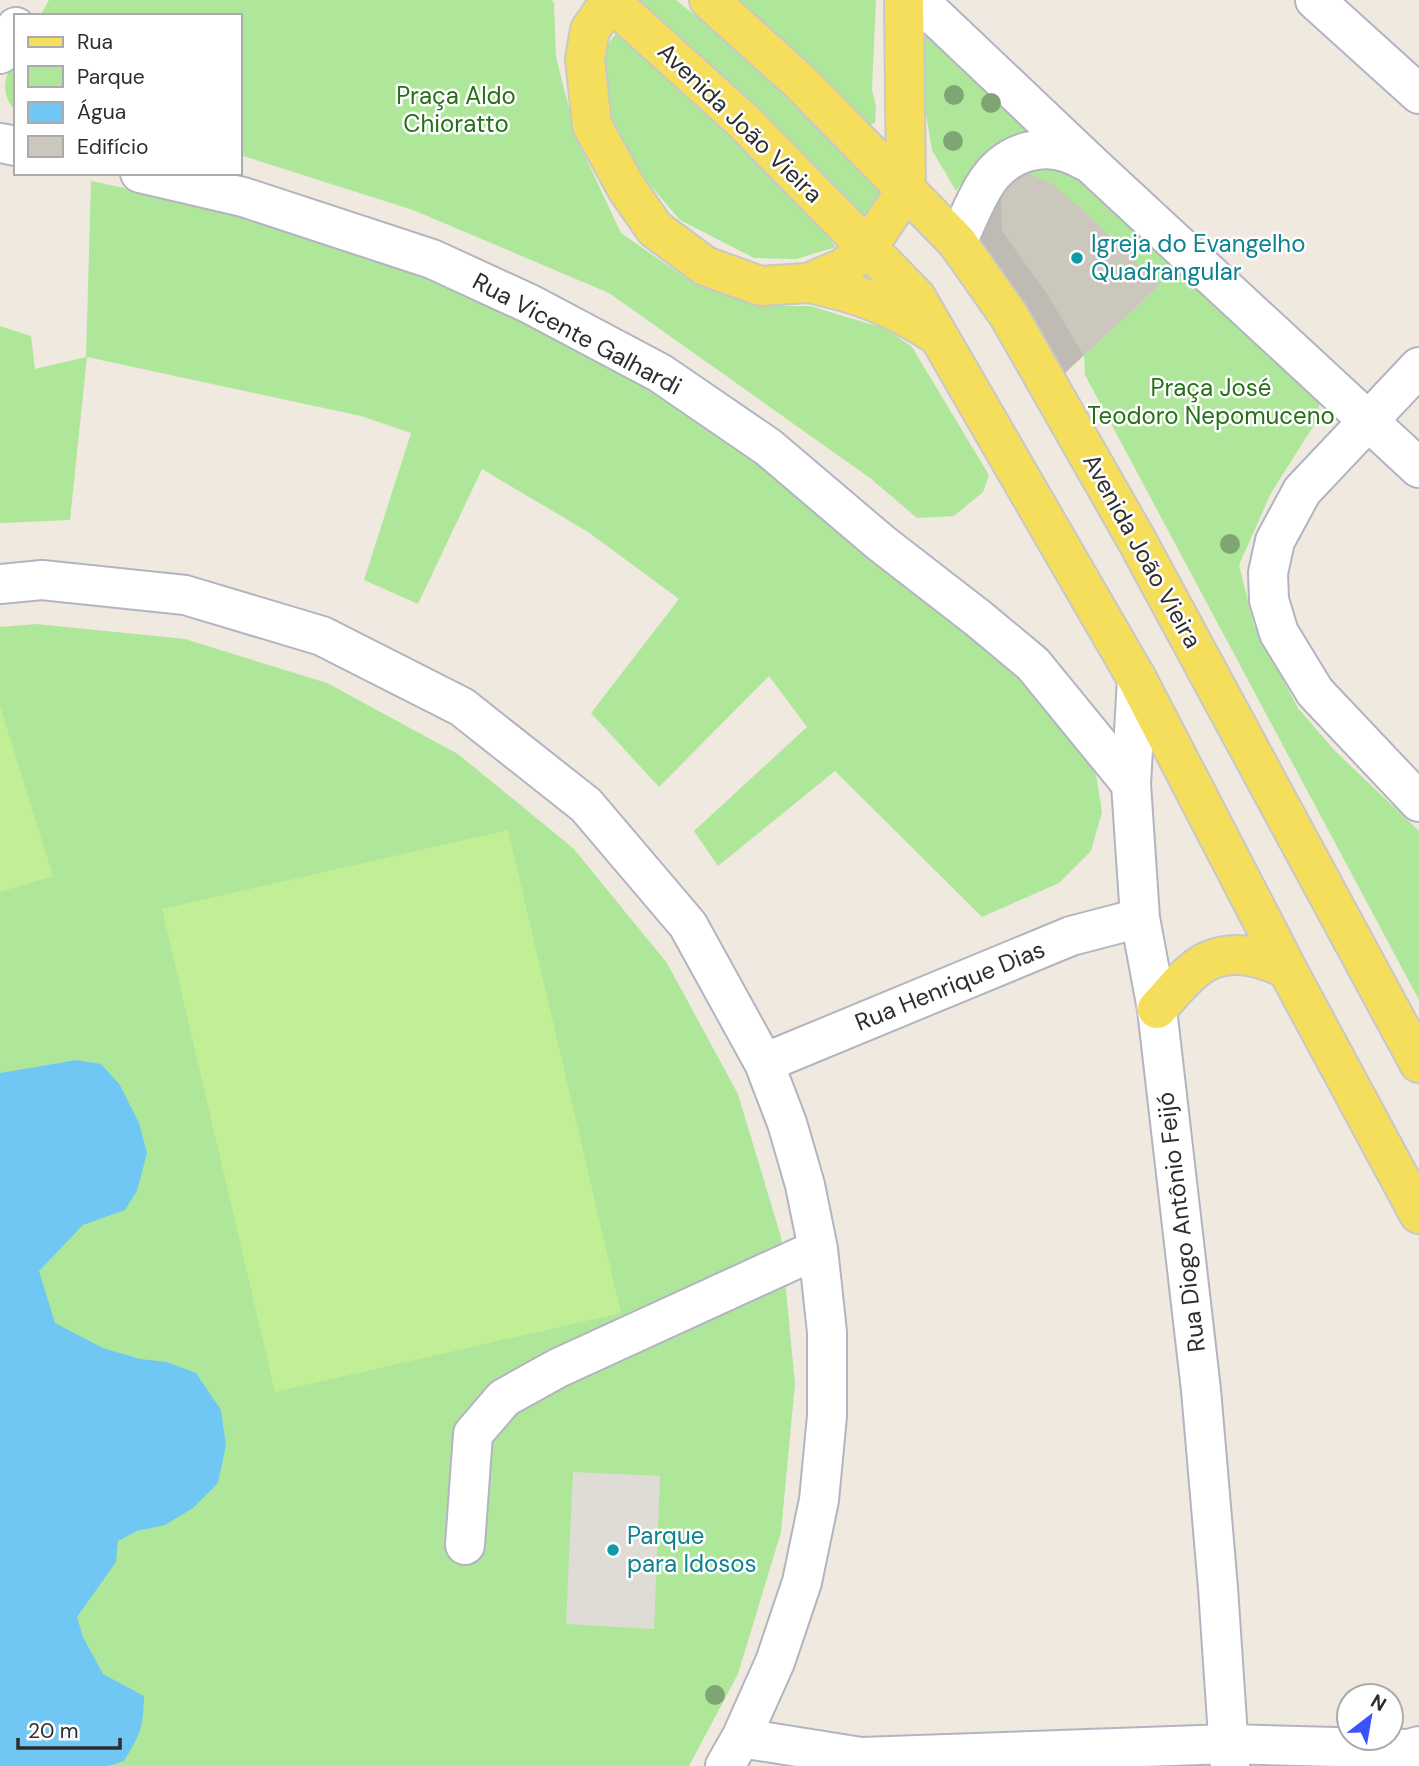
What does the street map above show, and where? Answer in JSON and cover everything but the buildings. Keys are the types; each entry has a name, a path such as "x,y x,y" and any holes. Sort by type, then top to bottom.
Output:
{"main road":[{"name":"Avenida João Vieira","path":"868,247 843,268 808,283 760,286 705,266 655,229 627,189 592,125 585,60 590,30 610,0 741,119 868,247 916,297 1137,679 1287,969 1419,1214"},
{"name":"Avenida João Vieira","path":"709,0 799,82 957,242 1009,316 1136,539 1419,1063"},
{"path":"868,247 906,190 904,0"},
{"path":"808,283 844,291 878,303 910,318 940,337"},
{"path":"1157,1009 1191,974 1208,961 1230,955 1255,956 1287,969"}],"street":[{"path":"918,0 1419,468"},
{"path":"1315,0 1419,94"},
{"path":"0,54 14,30"},
{"path":"957,242 984,186 1002,164 1030,150 1046,149 1078,157 1093,166"},
{"name":"Rua Vicente Galhardi","path":"149,175 243,197 432,259 530,304 660,373 768,447 881,543 1033,664 1131,784"},
{"path":"1419,368 1302,491 1275,541 1268,573 1269,600 1279,633 1315,692 1419,802"},
{"path":"0,584 42,580 184,595 322,636 462,707 586,805 688,925 764,1063 791,1136 805,1185 818,1249 827,1332 827,1416 819,1500 798,1593 775,1662 733,1752 861,1761 1416,1750"},
{"name":"Rua Diogo Antônio Feijó","path":"1137,679 1131,784 1140,918 1157,1009 1201,1391 1219,1588 1230,1755"},
{"name":"Rua Henrique Dias","path":"764,1063 1071,936 1140,918"},
{"path":"465,1545 473,1434 504,1398 558,1368 818,1249"}],"green space":[{"name":"Praça Aldo Chioratto","path":"49,0 552,0 556,57 577,139 621,233 696,285 768,306 810,306 887,329 912,347 989,475 983,492 954,516 917,518 870,478 609,293 413,210 242,156 242,14 41,14"},
{"path":"638,0 676,0 739,51 883,194 862,229"},
{"path":"732,0 876,0 872,89 876,107 875,123 864,126 848,103"},
{"path":"621,27 802,205 836,247 796,259 754,258 680,220 632,164 603,97 605,48"},
{"path":"920,31 1032,133 1000,144 979,160 956,191 932,150 918,66"},
{"path":"14,61 14,109 7,99 5,86"},
{"name":"Praça José Teodoro Nepomuceno","path":"1053,146 1323,385 1316,422 1271,493 1239,565 1254,625 1298,708 1334,750 1419,831 1419,1000 1085,375 1084,356 1159,286 1053,185 1019,170"},
{"path":"91,181 296,224 346,238 640,372 787,480 989,646 1072,732 1096,775 1102,812 1091,851 1059,883 982,917 835,771 718,866 694,831 807,727 769,676 659,787 591,713 679,599 588,532 482,469 418,604 364,580 411,433 361,416 87,357 70,520 0,523 0,326 31,336 35,369 86,357"},
{"path":"36,624 185,639 327,683 458,754 573,848 667,963 738,1094 781,1237 795,1384 781,1532 738,1674 689,1766 0,1766 0,627"},
{"path":"0,706 53,876 0,892"},
{"path":"508,830 621,1313 275,1392 162,909"}],"shaded area":[{"name":"Parque para Idosos","path":"573,1472 660,1476 654,1629 566,1624"}],"water":[{"path":"77,1060 101,1064 120,1085 139,1123 147,1153 137,1191 125,1210 83,1225 39,1271 55,1323 103,1348 140,1359 167,1362 196,1373 221,1410 226,1445 218,1483 193,1508 165,1525 137,1531 118,1541 116,1562 77,1617 83,1637 103,1674 144,1696 140,1730 124,1761 108,1766 0,1766 0,1073"}],"place":[{"name":"Igreja do Evangelho Quadrangular","path":"1077,258"},
{"name":"Parque para Idosos","path":"613,1550"}]}
